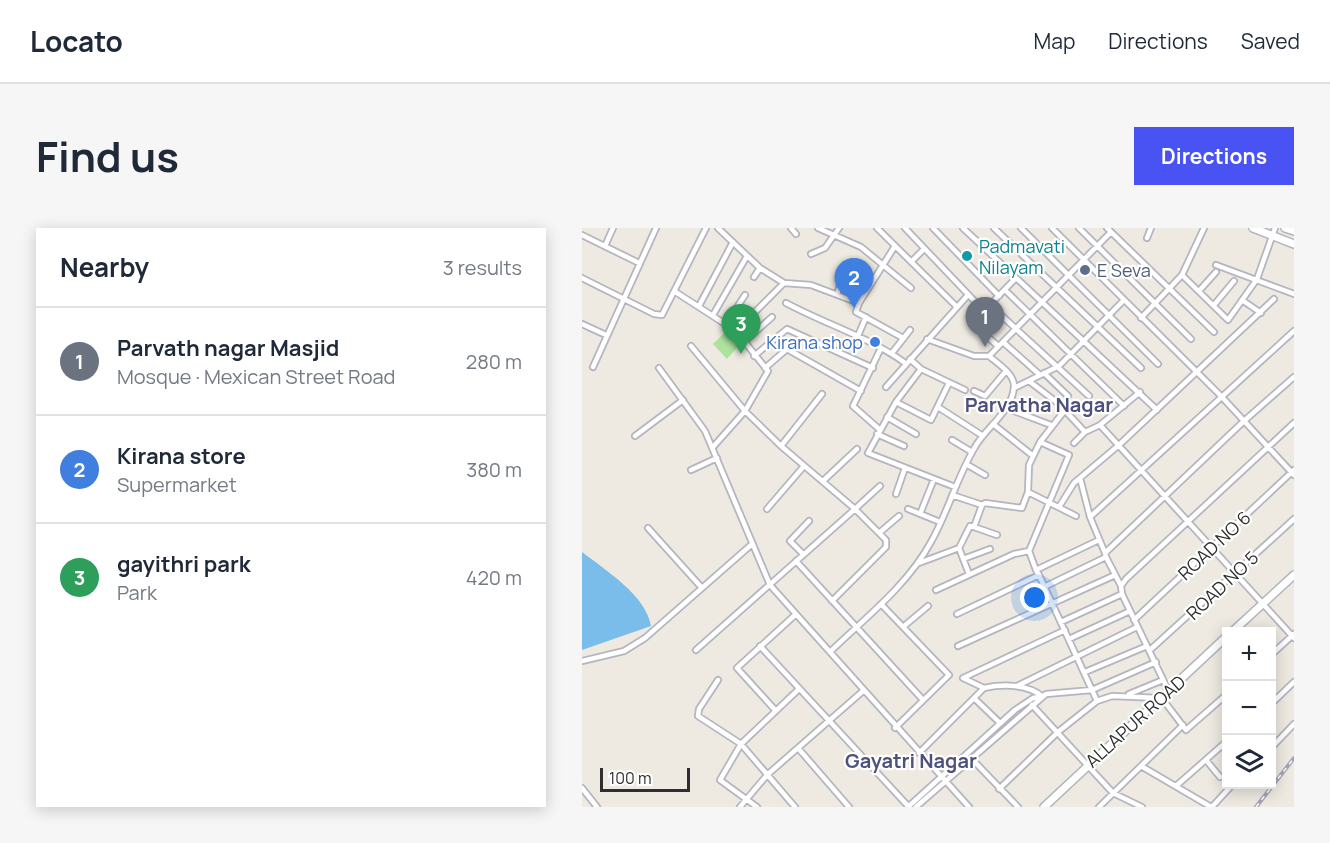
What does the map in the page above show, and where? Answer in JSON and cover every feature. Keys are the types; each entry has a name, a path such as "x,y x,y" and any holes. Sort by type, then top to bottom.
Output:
{"main road":[{"path":"1252,228 1273,232 1294,244"},
{"path":"1285,228 1294,231"},
{"path":"1237,627 1294,575"},
{"name":"ALLAPUR ROAD","path":"1044,807 1222,641"}],"street":[{"path":"605,246 613,228"},
{"path":"592,366 656,228"},
{"path":"582,278 654,314 662,315 706,228"},
{"path":"718,228 760,268 784,283 811,285 859,303"},
{"path":"791,228 796,234"},
{"path":"818,228 861,247 881,266 911,288"},
{"path":"811,254 825,248 839,228"},
{"path":"876,228 957,307"},
{"path":"905,228 983,310"},
{"path":"933,228 999,296"},
{"path":"963,228 1043,300 1157,410"},
{"path":"994,228 1141,368"},
{"path":"1021,228 1067,277 1158,364"},
{"path":"1052,228 1221,396 1293,473"},
{"path":"1079,228 1191,339"},
{"path":"1147,238 1151,228"},
{"path":"1141,318 1182,275 1204,228"},
{"path":"989,356 1097,246 1109,230 1214,332"},
{"path":"1182,275 1228,320 1257,279 1273,232"},
{"path":"582,235 639,262"},
{"path":"699,306 732,242"},
{"path":"895,246 859,303 856,312 903,338"},
{"path":"911,262 924,249"},
{"path":"713,315 747,256"},
{"path":"1216,265 1294,294"},
{"path":"754,277 760,268"},
{"path":"1199,291 1216,272"},
{"path":"837,294 843,277"},
{"path":"1016,278 972,323 1068,396"},
{"path":"1214,305 1234,281"},
{"path":"736,332 784,283"},
{"path":"1005,290 1124,406"},
{"path":"674,291 736,332 768,375 745,411 713,447"},
{"path":"726,324 745,295"},
{"path":"886,387 905,363 969,295"},
{"path":"1059,507 1074,483 1119,445 1274,299"},
{"path":"1242,300 1261,313"},
{"path":"1014,388 1059,366 1123,301"},
{"path":"786,303 892,353 905,363"},
{"path":"989,304 1089,396"},
{"path":"744,342 772,317"},
{"path":"857,338 866,317"},
{"path":"582,324 606,335"},
{"path":"754,356 787,329 873,368"},
{"path":"892,353 910,330"},
{"path":"1090,518 1294,331"},
{"path":"830,652 882,604 919,563 972,452 1006,408 1014,388 1013,380 1006,371 989,356 974,356 927,339"},
{"path":"691,346 745,411 781,446 855,509 886,540 886,547 832,602"},
{"path":"765,368 787,348 861,391"},
{"path":"881,348 854,408 878,431 904,446"},
{"path":"910,359 921,369 965,390"},
{"path":"659,368 705,430 751,545 770,585 895,728 969,807"},
{"path":"921,369 896,402 878,431 868,453 955,487"},
{"path":"974,391 985,396 1006,371"},
{"path":"1044,587 1105,555 1244,421 1294,377"},
{"path":"1029,381 1065,410 1085,432"},
{"path":"896,402 929,420 933,418 949,383"},
{"path":"1074,443 1085,432 1100,424 1140,392"},
{"path":"781,446 822,394"},
{"path":"635,436 682,400"},
{"path":"938,407 983,436"},
{"path":"1006,408 1051,425"},
{"path":"952,495 982,505 985,503 1019,509 1024,505 1028,492 1029,465 1032,455 1051,425 1065,410"},
{"path":"887,417 916,434"},
{"path":"1120,586 1186,521 1294,423"},
{"path":"993,424 1032,455"},
{"path":"1100,424 1164,497 1293,636 1276,651"},
{"path":"952,440 972,452"},
{"path":"1040,442 1069,455 1029,551 1097,701"},
{"path":"824,481 857,449"},
{"path":"691,471 717,458"},
{"path":"966,464 986,475"},
{"path":"767,509 804,466"},
{"path":"896,494 904,468"},
{"name":"ROAD NO 6","path":"1134,620 1293,473"},
{"path":"1080,478 1090,518 1113,576 1120,586 1168,690"},
{"path":"920,514 934,479"},
{"path":"696,650 880,486"},
{"path":"1028,492 1076,516"},
{"path":"974,527 982,505"},
{"path":"908,509 940,522"},
{"path":"879,533 899,516"},
{"name":"ROAD NO 5","path":"1149,648 1294,519"},
{"path":"803,554 790,541 809,521"},
{"path":"919,563 959,548 970,526 997,535"},
{"path":"648,528 702,588"},
{"path":"957,614 1099,540"},
{"path":"582,661 624,651 645,638 751,545"},
{"path":"959,548 969,573"},
{"path":"963,559 990,549"},
{"path":"936,590 1014,554 1029,551"},
{"path":"796,561 923,700"},
{"path":"958,646 1113,576"},
{"path":"1061,622 1122,594"},
{"path":"882,604 949,675 895,728"},
{"path":"903,627 928,606"},
{"path":"1069,639 1130,611"},
{"path":"776,711 737,668 795,615"},
{"path":"1017,686 1137,627"},
{"path":"1045,695 1017,686 984,688 963,678 1065,630"},
{"path":"760,646 908,807 1000,723 1033,698 1092,690 1156,662"},
{"path":"1084,672 1149,648"},
{"path":"718,680 699,709 698,716 741,744 795,807"},
{"path":"1126,695 1163,680"},
{"path":"1276,699 1294,682"},
{"path":"919,753 984,688"},
{"path":"757,807 720,780 741,744 799,689"},
{"path":"741,807 767,775 863,691"},
{"path":"916,807 1045,695"},
{"path":"999,789 1058,732 1097,701 1112,696 1126,695 1161,697 1187,730 1222,699"},
{"path":"975,699 1000,723"},
{"path":"1032,705 1113,793 1135,806 1142,807"},
{"path":"1276,743 1294,724"},
{"path":"1099,807 1183,725"},
{"path":"1176,786 1222,746"},
{"path":"798,748 849,807"},
{"path":"971,758 1018,807"},
{"path":"1206,760 1220,777"},
{"path":"1141,766 1212,807 1228,789"},
{"path":"582,788 597,807"}],"green space":[{"path":"726,331 739,345 727,359 713,344"}],"water":[{"path":"582,552 613,575 633,594 648,615 651,626 582,650"}],"railway":[{"path":"1256,807 1294,758"}],"place":[{"name":"Padmavati Nilayam","path":"967,256"},
{"name":"E Seva","path":"1085,270"},
{"name":"Kirana store","path":"854,308"},
{"name":"Kirana shop","path":"875,342"},
{"name":"Parvath nagar Masjid","path":"985,347"},
{"name":"gayithri park","path":"741,354"}],"district":[{"name":"Parvatha Nagar","path":"1039,404"},
{"name":"Gayatri Nagar","path":"911,760"}]}
